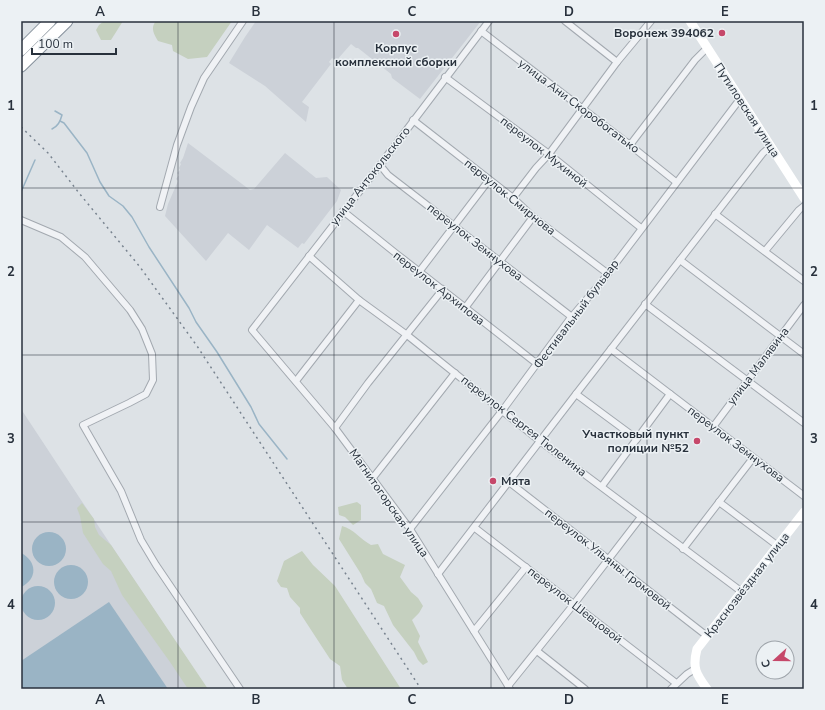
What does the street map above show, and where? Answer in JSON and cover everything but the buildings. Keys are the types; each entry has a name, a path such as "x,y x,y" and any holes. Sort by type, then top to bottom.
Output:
{"highway":[{"path":"21,50 50,21"},
{"path":"21,66 67,21"}],"street":[{"path":"160,207 177,145 191,107 204,78 243,21"},
{"name":"улица Антокольского","path":"252,330 489,21"},
{"path":"512,198 549,154 617,62 651,21"},
{"name":"Путиловская улица","path":"690,21 804,198"},
{"path":"568,22 617,62"},
{"name":"улица Ани Скоробогатько","path":"481,32 582,108 676,182"},
{"path":"630,145 695,60 708,48"},
{"name":"переулок Мухиной","path":"446,77 549,154 641,228"},
{"name":"Фестивальный бульвар","path":"410,529 740,99"},
{"name":"переулок Смирнова","path":"413,120 512,198 532,217 607,273"},
{"path":"438,574 475,528 540,440 645,304 763,153 770,147"},
{"name":"переулок Земнухова","path":"380,165 388,175 572,317"},
{"path":"419,272 489,180"},
{"path":"766,251 799,210 804,206"},
{"name":"переулок Архипова","path":"343,211 536,363"},
{"path":"715,214 804,281"},
{"path":"465,308 532,217"},
{"path":"21,220 61,237 85,257 130,310 142,329 152,354 153,380 146,394 83,425 121,491 141,540 156,565 240,689"},
{"name":"переулок Сергея Тюленина","path":"309,256 359,300 407,335 502,411 742,592"},
{"path":"680,260 804,354"},
{"path":"335,428 368,383 443,290"},
{"path":"296,381 359,300"},
{"path":"645,304 804,423"},
{"name":"улица Малявина","path":"713,427 804,305"},
{"name":"Магнитогорская улица","path":"252,330 335,428 410,529 509,688"},
{"name":"переулок Земнухова","path":"611,349 752,458 804,496"},
{"path":"372,478 406,437 455,373"},
{"path":"576,394 637,439"},
{"path":"602,486 670,394"},
{"path":"684,549 752,458"},
{"name":"переулок Ульяны Громовой","path":"509,482 707,636"},
{"path":"719,502 778,546"},
{"name":"Краснозвёздная улица","path":"694,664 697,649 804,512"},
{"path":"509,688 641,517"},
{"name":"переулок Шевцовой","path":"475,528 676,683"},
{"path":"474,631 526,567"},
{"path":"537,651 585,689"},
{"path":"671,689 694,664"},
{"path":"694,664 696,674 707,689"}],"shaded area":[{"path":"256,21 481,21 420,99 392,78 391,74 351,44 336,61 332,58 329,62 331,64 302,102 309,107 306,122 265,86 229,63"},
{"path":"188,143 250,190 254,189 285,153 316,178 327,177 341,190 337,201 304,244 302,243 298,248 267,225 249,250 228,233 206,261 165,216 168,204 178,181 176,179 179,175 177,173 180,170 180,163"},
{"path":"21,409 79,497 207,689 21,689"}],"green space":[{"path":"104,21 123,21 111,40 101,40 96,30"},
{"path":"156,21 232,21 207,57 188,59 173,51 172,45 158,41 153,29"},
{"path":"357,502 361,505 361,520 353,525 345,517 339,515 338,507"},
{"path":"82,503 94,519 95,527 99,535 111,545 208,689 188,689 122,595 111,571 103,564 83,533 77,508"},
{"path":"342,526 350,529 371,545 378,544 383,554 405,565 400,577 423,606 412,620 420,636 418,642 428,662 423,665 418,660 414,652 393,625 384,606 377,603 371,589 365,583 339,539"},
{"path":"302,551 313,565 335,586 401,689 348,689 342,680 340,666 330,659 300,613 300,608 290,597 287,588 281,587 277,581 284,561"}],"water":[{"path":"46,532 52,532 56,533 63,539 66,549 65,556 59,563 52,566 46,566 42,565 35,559 32,552 32,546 33,542 39,535"},
{"path":"21,553 26,556 33,565 33,575 27,584 21,587"},
{"path":"68,565 74,565 78,566 85,572 88,582 87,589 81,596 74,599 68,599 64,598 57,592 54,585 54,579 55,575 61,568"},
{"path":"41,586 50,591 54,596 54,610 50,615 45,619 35,620 31,619 22,610 21,600 22,596 31,587"},
{"path":"109,602 168,689 21,689 21,661"}],"waterway":[{"path":"52,129 56,127 62,115 55,111"},
{"path":"60,121 64,123 87,153 100,182 109,196 123,206 132,217 149,247 251,407 259,424 287,459"},
{"path":"21,192 35,160"}],"railway":[{"path":"21,127 48,153 140,267 197,346 421,689"}],"place":[{"name":"Воронеж 394062","path":"722,33"},
{"name":"Корпус комплексной сборки","path":"396,34"},
{"name":"Участковый пункт полиции №52","path":"697,441"},
{"name":"Мята","path":"493,481"}]}
